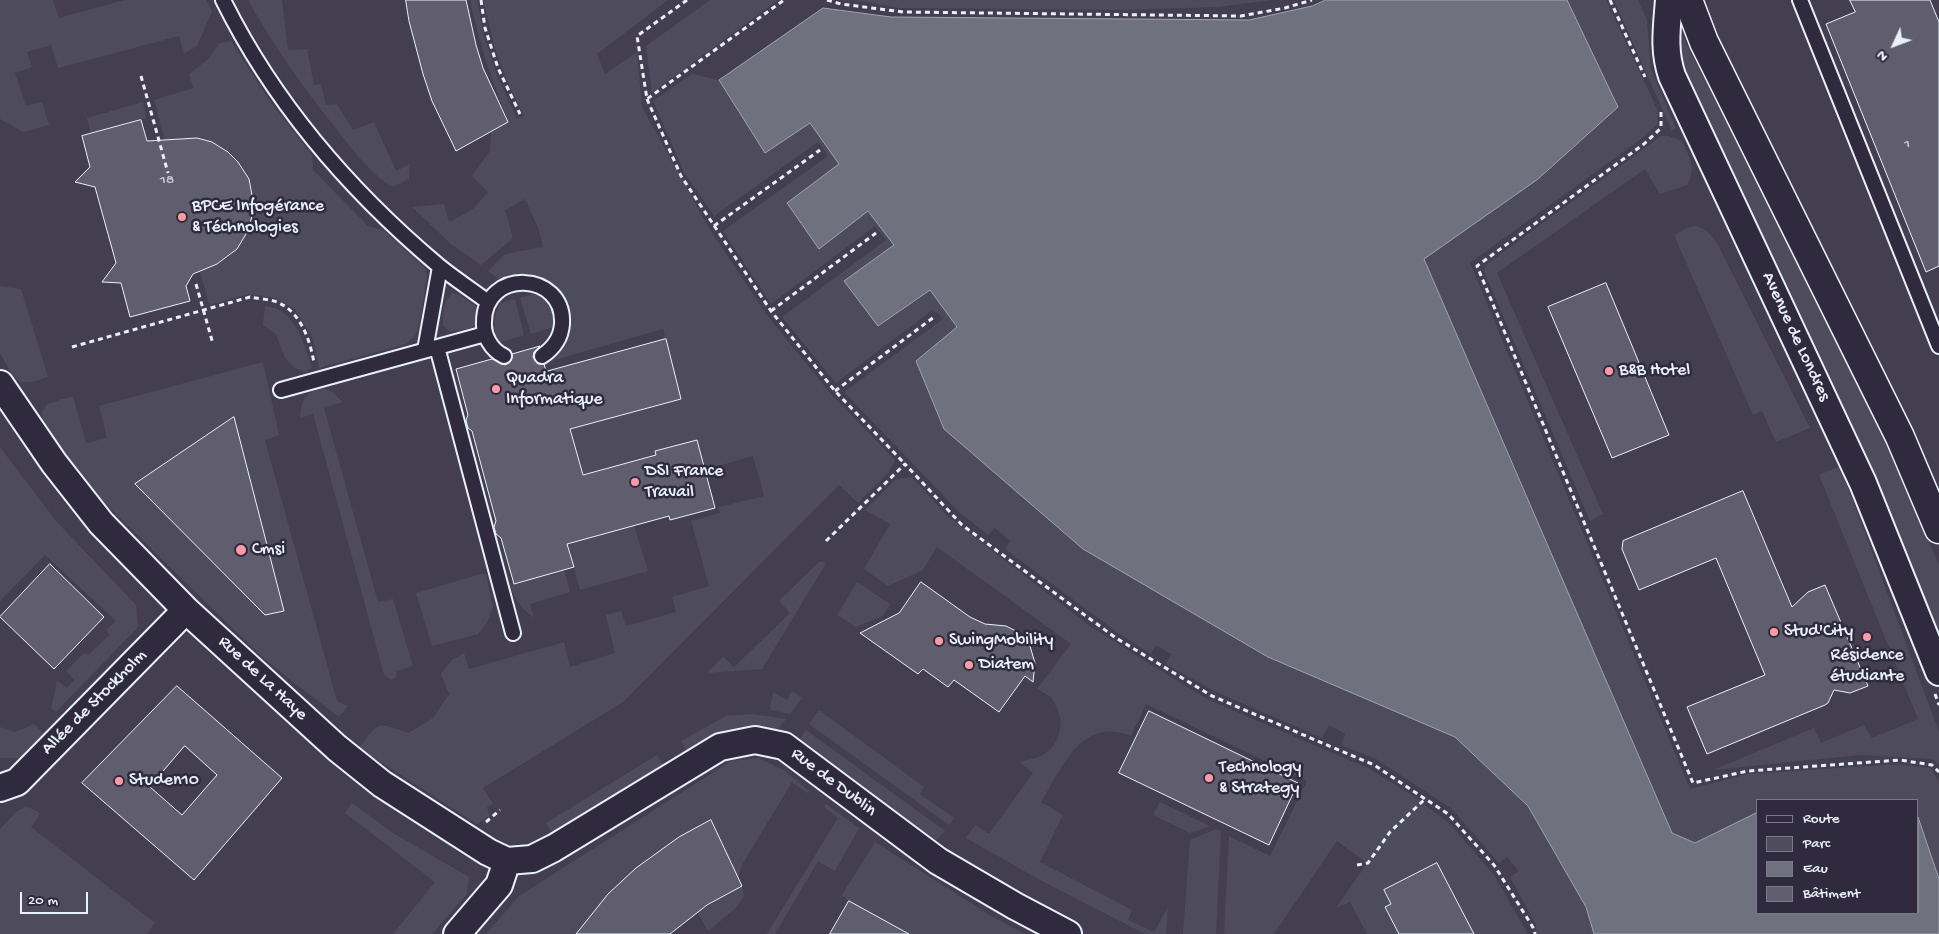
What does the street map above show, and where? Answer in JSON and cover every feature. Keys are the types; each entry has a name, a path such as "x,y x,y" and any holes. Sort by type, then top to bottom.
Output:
{"street":[{"name":"Avenue de Londres","path":"1669,0 1666,46 1667,60 1672,76 1859,475 1939,672"},
{"path":"1674,0 1704,42"},
{"path":"1688,0 1704,42 1900,437 1939,529"},
{"name":"Rue de La Haye","path":"0,384 54,463 101,523 186,610 337,748 382,784 471,841 507,861"},
{"name":"Allée de Stockholm","path":"0,788 17,782 186,610"},
{"name":"Rue de Dublin","path":"507,861 532,859 554,848 720,746 755,740 784,746 938,861 1015,906 1068,934"},
{"path":"457,934 499,885 507,861"}],"lane":[{"path":"223,0 266,77 316,144 376,209 440,267 488,302"},
{"path":"1800,0 1939,346"},
{"path":"440,267 431,349 512,633"},
{"path":"504,356 491,345 485,334 484,312 488,302 495,293 505,286 517,282 530,282 542,287 552,295 559,305 562,318 557,342 542,356"},
{"path":"281,390 485,334"}],"path":[{"path":"480,0 485,28 498,68 520,114"},
{"path":"687,0 637,36 647,99 681,176 771,311 835,391 962,525 1116,638 1212,696 1374,765 1448,814 1494,865 1534,929 1535,934"},
{"path":"647,99 784,0"},
{"path":"828,0 840,4 903,12 1241,16 1285,8 1312,0"},
{"path":"1610,0 1649,85"},
{"path":"141,76 168,174"},
{"path":"1661,110 1661,128 1644,144 1477,266 1693,783 1748,771 1900,760 1932,765 1939,772"},
{"path":"714,226 820,150"},
{"path":"771,311 876,233"},
{"path":"196,284 214,344"},
{"path":"72,347 250,297 277,302 293,313 310,340 318,380"},
{"path":"835,391 934,317"},
{"path":"826,541 905,464"},
{"path":"1357,865 1368,863 1390,832 1426,798"},
{"path":"480,828 500,810"}],"shaded area":[{"path":"0,0 1939,0 1939,934 0,934"}],"green space":[{"path":"0,0 53,0 59,18 124,0 206,0 212,11 197,46 184,54 179,36 58,68 51,45 27,52 32,67 15,73 26,106 42,102 49,125 23,132 0,119"},
{"path":"248,0 282,0 288,50 307,49 314,85 321,84 326,105 337,104 353,130 374,122 396,171 410,164 409,179 392,187 361,159 299,80 267,33"},
{"path":"470,0 477,0 484,36 496,73 517,119 524,116 509,86 495,49 483,0 668,0 597,54 605,74 637,52 642,107 709,228 766,314 830,393 895,460 889,472 858,503 839,485 623,702 483,788 493,804 487,807 490,815 477,824 359,748 371,732 380,726 384,726 409,733 433,718 449,694 441,674 452,660 464,653 469,669 564,642 570,667 615,653 606,615 621,611 626,626 676,612 672,597 709,586 691,521 720,513 719,507 764,496 753,456 705,470 697,440 655,451 656,455 583,475 570,429 681,399 663,329 551,361 566,332 567,318 562,299 504,283 488,271 505,254 543,247 539,230 525,199 505,210 513,238 481,265 451,244 412,207 444,204 449,222 473,209 488,192 472,176 490,151 491,132 509,122 487,62"},
{"path":"710,0 778,0 652,93 646,46"},
{"path":"854,0 1272,0 1218,7 1119,10 899,8"},
{"path":"1567,0 1606,0 1658,111 1657,125 1641,139 1470,263 1690,789 1748,774 1899,764 1930,768 1939,782 1939,879 1919,820 1919,799 1756,799 1756,813 1695,843 1672,833 1424,258 1538,179 1618,107"},
{"path":"1614,0 1638,0 1647,20 1651,70 1676,128 1672,131"},
{"path":"1674,20 1866,397 1939,565 1939,656 1680,77"},
{"path":"231,41 269,100 312,155 313,170 368,226 383,230 426,269 427,276 419,326 415,336 406,344 319,368 313,339 295,309 275,298 249,294 209,305 200,271 227,258 240,245 248,229 252,212 252,194 248,178 239,163 227,150 210,142 188,138 165,141 154,100 193,88 189,74 208,59 220,43"},
{"path":"692,74 719,80 765,153 810,123 840,164 787,203 868,211 895,245 844,281 879,326 930,290 957,328 916,361 944,429 1083,549 1268,657 1455,737 1528,806 1586,907 1594,934 1535,934 1536,925 1510,877 1519,871 1507,857 1499,863 1452,809 1376,759 1341,745 1345,734 1329,725 1322,738 1214,691 1166,664 1171,654 1156,645 1151,654 1118,633 1005,549 1010,541 995,528 988,535 959,512 844,392 943,319 938,313 931,311 836,383 782,317 886,240 875,226 771,304 723,231 828,156 818,142 714,216 684,172 653,101"},
{"path":"143,102 146,118 91,133 87,118"},
{"path":"1661,136 1669,136 1682,141 1690,158 1692,168 1687,185 1660,194 1645,169 1497,273 1603,514 1590,521 1484,271 1486,265"},
{"path":"1697,226 1707,231 1717,243 1810,428 1776,442 1762,411 1753,415 1674,235 1689,227"},
{"path":"0,286 21,289 48,377 32,382 20,382 11,373 0,353"},
{"path":"452,293 458,294 477,307 478,324 472,328 450,332 443,325 445,304"},
{"path":"537,293 547,299 553,306 557,326 531,334 520,298"},
{"path":"515,299 524,335 499,343 495,327 496,313 501,303"},
{"path":"265,306 275,308 291,320 302,338 312,368 304,372 295,368 285,358 276,334 263,325"},
{"path":"263,362 279,435 265,440 337,701 348,706 338,716 258,653 89,488 44,428 42,413 47,404 73,396 86,443 107,438 99,406"},
{"path":"323,388 334,393 342,402 324,408 378,602 393,599 413,666 396,671 396,677 391,680 385,676 383,671 313,414 300,418 303,401 306,397 312,391"},
{"path":"0,447 56,521 136,605 138,627 56,712 51,708 57,681 67,688 74,680 66,671 84,653 88,655 110,635 106,630 116,621 45,555 0,601"},
{"path":"1838,467 1847,485 1939,732 1939,764 1932,759 1860,755 1713,770 1814,728 1821,743 1864,725 1872,738 1918,719 1819,475"},
{"path":"912,477 947,516 1090,626 1145,661 1209,700 1370,769 1418,799 1451,825 1494,875 1528,934 1474,934 1437,863 1384,890 1391,904 1385,908 1399,934 1367,934 1350,902 1336,908 1367,863 1337,841 1274,934 1224,934 1229,836 1270,856 1307,781 1146,704 1131,736 1114,732 1099,733 1086,739 1066,761 1041,802 1063,815 1040,862 1132,910 1128,920 1154,932 1168,907 1166,934 1145,934 1040,880 966,838 975,825 989,834 1033,773 1020,762 1046,753 1056,741 1060,726 1058,711 1050,697 1037,689 1071,644 937,547 923,570 888,586 864,569 890,524 865,510 896,479"},
{"path":"561,520 634,525 648,571 580,590"},
{"path":"819,562 824,562 825,565 762,669 707,673 723,657 734,667 790,613 779,601"},
{"path":"564,570 570,592 530,604 534,618 519,603 510,584"},
{"path":"486,574 493,607 487,623 478,634 432,646 416,593"},
{"path":"857,582 890,604 883,616 856,627 837,615"},
{"path":"792,691 802,698 790,714 770,710 773,692 787,700"},
{"path":"819,710 924,787 920,794 954,818 949,825 809,724"},
{"path":"752,714 786,719 780,727 774,730 746,728 710,737 687,751 681,741 726,716"},
{"path":"34,724 49,738 28,758 0,758 0,727 15,732"},
{"path":"806,730 945,831 937,839 931,839 804,745 800,739"},
{"path":"657,755 664,766 553,834 546,823"},
{"path":"758,758 784,770 809,791 807,793 792,782 742,865 738,878 711,820 671,843 636,869 605,899 576,934 486,934 519,896 731,761"},
{"path":"1160,802 1210,826 1190,833 1153,815"},
{"path":"352,803 393,833 469,877 467,894 432,934 393,934 435,882 345,813"},
{"path":"826,804 859,828 835,871 818,861 775,934 767,934 838,818 824,807"},
{"path":"26,807 40,814 31,827 155,923 147,934 0,934 0,829 17,811"},
{"path":"1216,829 1221,831 1216,934 1183,934 1190,840"},
{"path":"875,842 991,916 1025,934 909,934 849,901 842,895"},
{"path":"742,886 744,896 736,908 708,931 697,912"}],"water":[{"path":"1326,0 1567,0 1618,107 1538,179 1424,259 1672,833 1695,843 1756,813 1756,914 1919,914 1919,820 1939,879 1939,934 1594,934 1586,907 1528,806 1455,737 1268,657 1083,549 944,429 916,361 957,327 930,290 878,326 844,281 894,245 868,211 819,249 787,203 839,164 810,123 765,153 719,80 823,8 891,17 1249,20 1312,6"}],"building":[{"path":"406,0 466,0 483,68 508,122 456,151 432,101 423,74 409,21"},
{"path":"1850,0 1930,0 1939,22 1939,266 1926,272 1826,24 1855,12"},
{"name":"BPCE Infogérance & Téchnologies","path":"141,120 147,141 197,138 212,142 228,152 238,162 249,179 254,206 249,229 237,249 217,264 193,274 186,286 190,301 130,317 121,283 102,282 116,263 95,187 75,182 90,167 82,136"},
{"name":"B&B Hotel","path":"1606,283 1669,435 1612,458 1548,307"},
{"path":"666,339 681,399 570,429 583,475 656,455 655,451 697,440 715,508 670,520 669,516 567,544 574,567 514,584 501,538 496,534 494,527 496,521 472,431 468,428 466,420 468,415 456,369 492,359 505,365 511,361 512,354 540,346 534,352 533,357 538,364 544,364 546,371"},
{"path":"234,417 284,611 265,615 135,484"},
{"name":"Stud'City","path":"1743,491 1792,607 1808,592 1825,585 1868,686 1850,693 1834,690 1828,703 1825,705 1707,754 1687,707 1765,675 1716,558 1639,590 1622,549 1623,541"},
{"path":"50,564 104,617 54,669 0,617"},
{"path":"921,582 970,617 985,624 1006,626 1014,630 1024,637 1030,646 1035,663 1033,682 1025,676 999,712 954,680 948,687 923,669 918,674 860,633 899,613"},
{"name":"Studen10","path":"177,686 282,778 194,880 82,783","holes":["185,746 217,775 182,815 150,787"]},
{"name":"Technology & Strategy","path":"1149,711 1298,783 1269,845 1119,773"},
{"path":"711,820 742,886 707,905 670,934 576,934 608,894 636,868 679,837"},
{"path":"1437,863 1474,934 1399,934 1385,907 1391,904 1384,890"},
{"path":"849,901 909,934 830,934"}],"place":[{"name":"BPCE Infogérance & Téchnologies","path":"182,217"},
{"name":"B&B Hotel","path":"1609,371"},
{"name":"Quadra Informatique","path":"496,389"},
{"name":"DSI France Travail","path":"635,482"},
{"name":"Cmsi","path":"241,550"},
{"name":"Stud'City","path":"1774,632"},
{"name":"Résidence étudiante","path":"1867,637"},
{"name":"SwingMobility","path":"939,641"},
{"name":"Diatem","path":"969,665"},
{"name":"Technology & Strategy","path":"1209,778"},
{"name":"Studen10","path":"119,781"}]}
